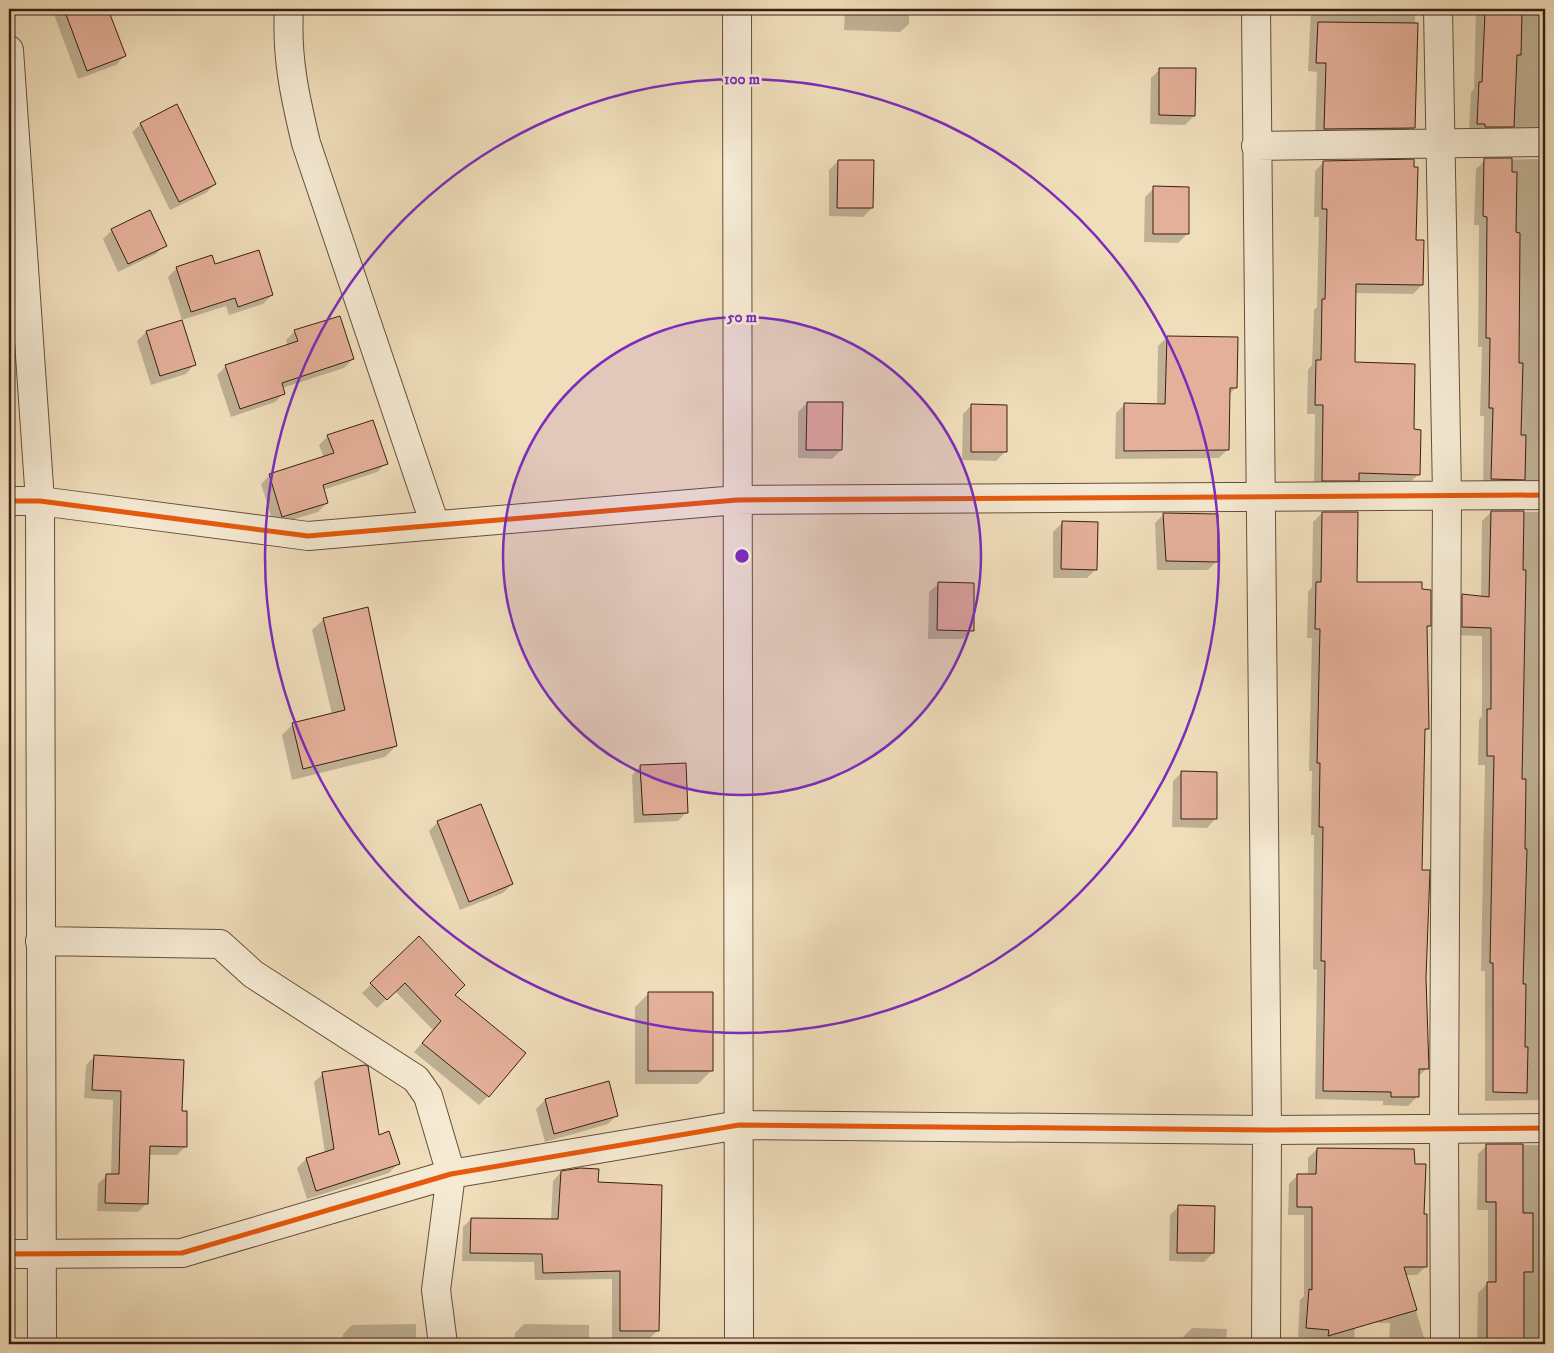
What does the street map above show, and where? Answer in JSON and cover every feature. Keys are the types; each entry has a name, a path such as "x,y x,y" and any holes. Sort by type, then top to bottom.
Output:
{"street":[{"path":"288,9 287,30 291,80 306,143 435,525"},
{"path":"737,9 739,1344"},
{"path":"1256,9 1267,1130 1266,1344"},
{"path":"1438,9 1447,495 1444,1128 1445,1344"},
{"path":"9,50 40,501 42,1344"},
{"path":"1256,146 1545,142"},
{"path":"9,501 40,501 308,536 737,500 1545,495"},
{"path":"40,941 220,944 253,974 416,1079 428,1096 451,1174 436,1290 443,1344"},
{"path":"9,1254 182,1253 451,1174 739,1125 1267,1130 1545,1128"}],"building":[{"path":"64,9 108,9 126,56 87,71"},
{"path":"1485,12 1522,13 1521,55 1517,55 1514,127 1485,127 1485,124 1477,124 1479,82 1482,82"},
{"path":"1318,22 1418,23 1415,128 1324,129 1326,63 1316,63"},
{"path":"1159,68 1196,68 1195,116 1159,115"},
{"path":"177,104 216,184 179,202 140,123"},
{"path":"1484,158 1512,158 1512,172 1517,172 1516,232 1520,233 1519,363 1523,363 1521,435 1526,435 1525,480 1491,479 1493,408 1489,408 1490,338 1486,338 1487,217 1483,216"},
{"path":"1414,159 1414,167 1418,167 1416,240 1424,240 1423,285 1356,284 1355,362 1415,364 1414,429 1421,430 1420,475 1359,473 1359,481 1322,481 1323,405 1315,405 1316,360 1321,360 1322,299 1325,299 1327,209 1322,209 1323,161"},
{"path":"838,160 874,160 873,208 837,208"},
{"path":"1153,186 1189,187 1189,234 1153,234"},
{"path":"150,210 167,246 128,264 111,229"},
{"path":"259,250 273,295 238,307 235,298 191,312 176,267 212,255 215,264"},
{"path":"340,316 354,359 282,383 285,394 240,409 225,365 298,341 294,330"},
{"path":"182,320 196,365 160,376 146,331"},
{"path":"1167,336 1238,337 1237,388 1230,388 1229,450 1124,451 1124,403 1165,404"},
{"path":"807,402 843,402 842,450 806,450"},
{"path":"971,404 1007,405 1007,452 971,452"},
{"path":"373,420 388,464 323,485 328,503 282,517 269,474 334,453 327,435"},
{"path":"1491,511 1524,511 1523,570 1526,570 1522,779 1526,779 1525,849 1527,849 1523,984 1526,984 1525,1047 1528,1047 1527,1093 1493,1092 1493,963 1490,963 1494,756 1487,756 1487,709 1491,709 1491,628 1462,627 1462,594 1489,597"},
{"path":"1322,512 1358,512 1357,582 1422,582 1422,589 1431,590 1431,626 1427,626 1429,729 1425,729 1422,870 1430,870 1426,978 1429,1069 1419,1069 1419,1097 1391,1097 1391,1092 1323,1091 1325,961 1321,961 1323,827 1319,827 1320,763 1317,763 1320,629 1315,629 1316,582 1321,582"},
{"path":"1163,513 1218,514 1218,562 1166,561"},
{"path":"1062,521 1098,522 1097,570 1061,569"},
{"path":"938,582 974,583 974,631 937,630"},
{"path":"368,607 397,746 303,769 292,723 345,710 323,618"},
{"path":"686,763 688,813 643,815 640,765"},
{"path":"1181,771 1217,772 1217,819 1181,819"},
{"path":"481,804 513,884 469,902 437,821"},
{"path":"419,936 465,985 455,995 526,1053 489,1097 422,1043 441,1021 405,983 387,1000 370,983"},
{"path":"648,992 713,992 713,1071 648,1071"},
{"path":"94,1055 184,1060 182,1111 187,1111 187,1147 150,1146 148,1204 105,1203 106,1174 119,1174 121,1091 92,1090"},
{"path":"368,1066 379,1135 389,1131 400,1164 316,1191 306,1158 334,1149 322,1072"},
{"path":"609,1081 618,1116 554,1134 545,1099"},
{"path":"1486,1144 1523,1144 1523,1213 1533,1213 1533,1272 1524,1272 1524,1342 1487,1342 1487,1282 1496,1282 1496,1202 1486,1202"},
{"path":"1317,1148 1414,1149 1415,1164 1426,1164 1424,1214 1427,1214 1427,1267 1404,1267 1417,1310 1328,1336 1329,1330 1306,1328 1309,1289 1312,1290 1312,1207 1297,1207 1297,1174 1316,1174"},
{"path":"580,1168 599,1169 598,1182 662,1185 659,1331 620,1331 620,1271 543,1273 542,1254 470,1253 471,1218 558,1219 561,1171"},
{"path":"1178,1205 1215,1206 1214,1253 1177,1253"}],"cycle path":[{"path":"9,501 40,501 308,536 737,500 1545,495"},
{"path":"9,1254 182,1253 451,1174 739,1125 1267,1130 1545,1128"}]}
